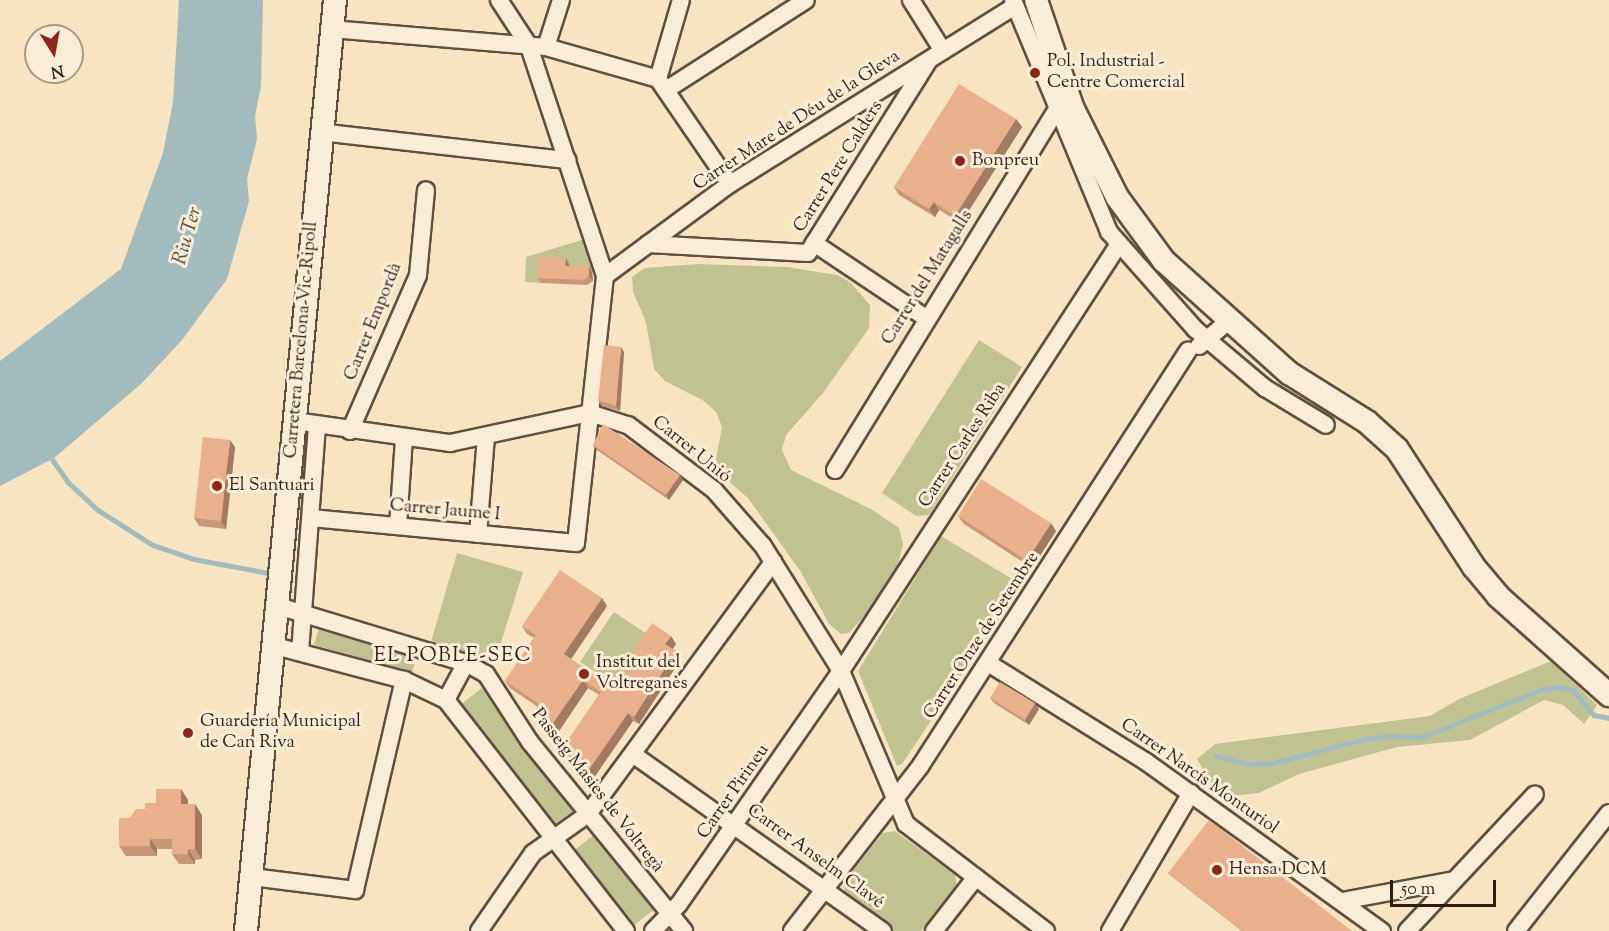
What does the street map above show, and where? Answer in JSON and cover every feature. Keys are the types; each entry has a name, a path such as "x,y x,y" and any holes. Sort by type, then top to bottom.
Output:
{"street":[{"name":"Carretera Barcelona-Vic-Ripoll","path":"246,931 278,606 306,423 320,132 335,0"},
{"path":"499,0 538,46 567,160 605,276 590,413"},
{"path":"538,46 561,0"},
{"path":"662,85 681,0"},
{"path":"662,85 806,0"},
{"path":"911,0 937,55"},
{"path":"1022,1 1028,37 1109,232 1209,341 1265,388 1326,425"},
{"path":"1022,1 1116,196 1164,261 1289,373 1367,422 1397,449 1474,567 1498,596 1609,696"},
{"name":"Carrer Mare de Déu de la Gleva","path":"605,276 730,184 1022,1"},
{"path":"330,29 538,46 662,85 730,184"},
{"name":"Carrer Pere Calders","path":"648,244 808,253 937,55"},
{"name":"Carrer del Matagalls","path":"835,470 926,318 1058,108"},
{"path":"320,132 567,160"},
{"name":"Carrer Empordà","path":"350,431 418,275 426,190"},
{"path":"814,243 926,318"},
{"name":"Carrer Carles Riba","path":"841,670 1119,244"},
{"path":"1195,328 1212,306"},
{"path":"1188,351 1209,341 1229,321"},
{"name":"Carrer Onze de Setembre","path":"792,931 894,801 988,663 1188,351 1195,328"},
{"name":"Carrer Unió","path":"306,423 350,431 450,443 590,413 628,425 714,490 773,562 841,670 894,801 906,824 1046,931"},
{"name":"Carrer Jaume I","path":"311,518 576,543 590,413"},
{"path":"300,652 311,518 306,423"},
{"path":"478,534 486,436"},
{"path":"398,526 404,438"},
{"path":"479,931 533,853 553,842 588,814 773,562"},
{"name":"Passeig Masies de Voltregà","path":"278,606 466,663 486,674 530,742 684,931"},
{"path":"275,646 404,680 446,700 553,842 626,931"},
{"path":"446,700 466,663"},
{"name":"Carrer Narcís Monturiol","path":"988,663 1191,793 1382,931"},
{"name":"Carrer Pirineu","path":"654,931 735,824 841,670"},
{"path":"252,878 355,890 404,680"},
{"name":"Carrer Anselm Clavé","path":"633,755 735,824 883,931"},
{"path":"1110,931 1191,793"},
{"path":"1407,931 1535,794"},
{"path":"1516,931 1609,813"},
{"path":"934,931 976,877"},
{"path":"1342,901 1454,880"}],"green space":[{"path":"585,239 594,272 569,271 542,262 541,283 525,282 526,257"},
{"path":"698,264 787,267 837,275 850,282 870,305 869,328 823,393 786,435 782,450 791,470 871,509 899,528 903,544 898,566 884,594 849,633 841,634 829,624 801,572 748,498 720,474 716,459 722,427 716,412 704,401 665,381 654,369 646,322 633,292 632,277 645,268"},
{"path":"979,340 1022,367 929,515 916,516 882,493"},
{"path":"941,536 1022,585 902,764 897,766 858,671"},
{"path":"457,553 523,572 495,662 431,642"},
{"path":"614,612 650,636 617,686 580,662"},
{"path":"320,625 418,653 412,672 314,645"},
{"path":"1551,661 1597,705 1584,724 1563,705 1544,700 1470,740 1397,747 1299,774 1259,793 1232,796 1210,782 1197,759 1215,744 1430,716 1459,699"},
{"path":"482,688 573,811 550,827 460,705"},
{"path":"895,831 955,875 957,888 921,931 892,931 845,895 844,882 883,833"},
{"path":"595,834 654,910 630,928 572,852"}],"water":[{"name":"Riu Ter","path":"179,0 263,0 261,86 255,116 257,139 247,179 249,201 227,279 182,340 141,384 54,458 0,486 0,361 121,269 163,153 173,102"}],"building":[{"name":"Bonpreu","path":"959,84 1016,119 955,216 934,202 929,209 894,187"},
{"path":"538,257 566,258 565,266 589,266 589,276 583,280 537,278"},
{"path":"604,345 621,347 616,406 598,400"},
{"path":"603,424 680,475 666,495 593,445"},
{"name":"El Santuari","path":"203,437 230,440 221,521 194,518"},
{"path":"981,479 1051,523 1027,561 958,516"},
{"path":"560,570 602,598 564,654 610,686 652,623 671,636 665,644 676,651 634,717 628,713 586,774 574,766 578,761 561,750 601,692 583,680 551,726 533,714 539,704 505,681 536,635 522,626"},
{"path":"1000,682 1035,703 1025,720 990,698"},
{"path":"156,789 181,789 181,804 195,804 195,849 188,849 188,854 172,854 172,839 150,839 150,846 119,846 119,818 130,818 136,809 145,809 145,803 156,803"},
{"path":"1209,820 1352,931 1243,931 1168,873"}],"waterway":[{"path":"50,456 68,482 98,510 153,545 194,559 269,573"},
{"path":"1216,756 1249,764 1273,763 1361,740 1389,736 1422,737 1540,690 1560,687 1573,690 1594,715 1609,718"}],"place":[{"name":"Pol. Industrial - Centre Comercial","path":"1035,73"},
{"name":"Bonpreu","path":"960,161"},
{"name":"El Santuari","path":"217,486"},
{"name":"Institut del Voltreganès","path":"584,674"},
{"name":"Guardería Municipal de Can Riva","path":"188,733"},
{"name":"Hensa DCM","path":"1217,870"}],"district":[{"name":"EL POBLE-SEC","path":"453,656"}]}
